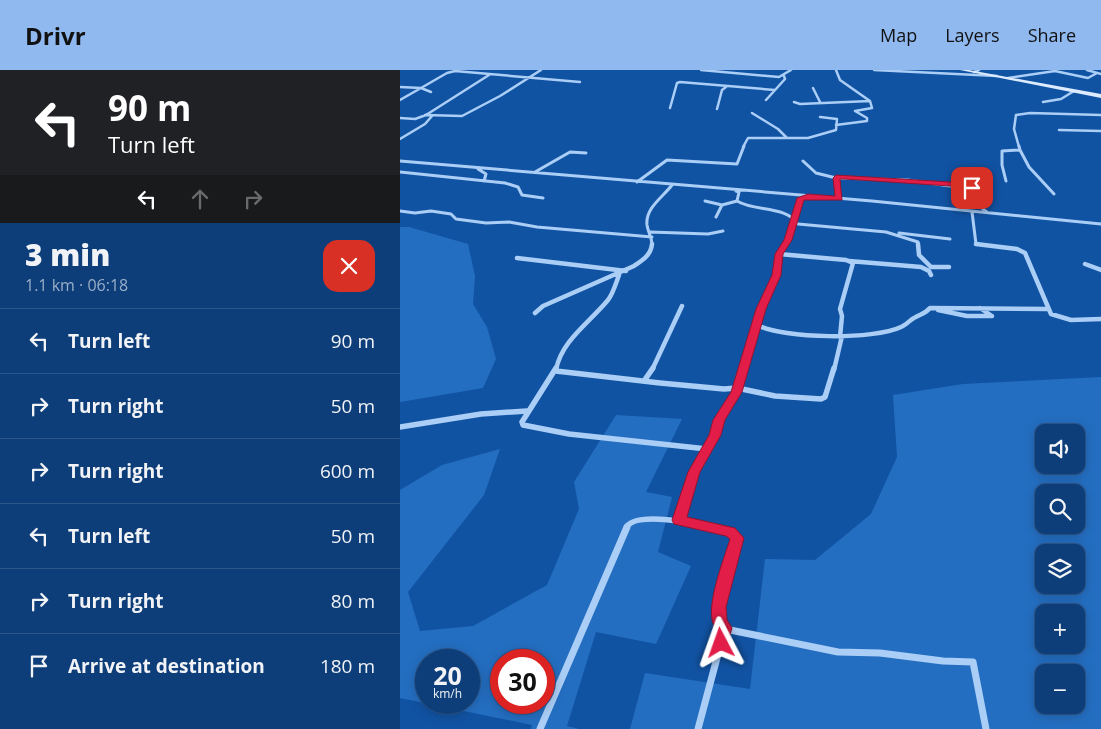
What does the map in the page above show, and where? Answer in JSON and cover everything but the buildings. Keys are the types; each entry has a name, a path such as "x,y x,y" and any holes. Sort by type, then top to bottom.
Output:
{"street":[{"path":"425,116 462,116 541,70"},
{"path":"701,70 785,77"},
{"path":"766,100 791,70"},
{"path":"836,70 840,80 870,101 872,108 855,111 867,121 836,125"},
{"path":"874,70 997,76"},
{"path":"962,70 976,71 1101,96"},
{"path":"1087,70 1101,74"},
{"path":"1007,78 1055,71 1086,78 1097,73"},
{"path":"400,100 449,72 580,82"},
{"path":"400,118 415,119 425,116 490,74"},
{"path":"670,108 678,82 775,90"},
{"path":"400,87 421,88 431,92"},
{"path":"717,109 722,90 726,87"},
{"path":"813,88 820,102"},
{"path":"1042,102 1061,99 1074,91"},
{"path":"794,102 870,101"},
{"path":"752,113 778,129 787,138"},
{"path":"1054,194 1029,167 1020,150 1014,129 1016,115 1030,113 1101,115"},
{"path":"401,138 425,124 432,116"},
{"path":"637,182 667,160 735,165 740,163 744,144 748,138 810,137 831,133 836,130 838,120 820,117"},
{"path":"1059,130 1101,131"},
{"path":"1006,181 1002,165 1002,151 1020,150"},
{"path":"535,172 570,152 586,153"},
{"path":"400,161 798,197 840,198 1101,224"},
{"path":"803,161 811,166 816,173 836,178 908,180 950,186 967,185 975,194 983,210 991,213"},
{"path":"480,168 478,169 486,174 484,181"},
{"path":"400,172 505,183 518,187 522,195 543,198"},
{"path":"836,178 840,198"},
{"path":"535,313 543,306 559,298 627,271 649,256 652,250 652,237 647,219 653,205 672,185"},
{"path":"728,190 740,192 737,201"},
{"path":"679,520 691,479 707,449 719,420 737,390 761,309 777,275 779,254 788,240 798,197"},
{"path":"705,201 722,205 737,201 745,206 765,208 794,218 798,224 896,234 911,233 950,239"},
{"path":"716,217 722,205"},
{"path":"400,211 415,213 431,211 451,214 456,219 478,222 502,222 652,237"},
{"path":"972,212 976,244 982,247 1017,249 1025,253 1033,273 1041,286 1047,309 1051,314 1062,319 1080,321 1101,319"},
{"path":"650,232 708,234 723,231"},
{"path":"896,234 918,242 919,255 931,267"},
{"path":"779,254 849,261 949,267"},
{"path":"517,258 627,271"},
{"path":"556,370 737,390 781,397 824,398 840,347 842,316 840,309 854,265 849,261"},
{"path":"1085,264 1101,270"},
{"path":"921,266 930,275"},
{"path":"619,275 609,299 587,321 558,358 556,370 527,411 522,422 527,427 614,440 707,449"},
{"path":"644,381 656,364 682,306"},
{"path":"930,308 967,316 992,316 980,307"},
{"path":"930,308 1047,309"},
{"path":"757,325 767,329 840,338 901,327 915,317 926,313 930,308"},
{"path":"400,427 481,414 527,411"},
{"path":"540,729 628,524 635,519 679,520 730,532 737,538 718,607 719,622 725,628 838,652 880,653 943,661 973,662 986,729"},
{"path":"698,729 725,628"}],"shaded area":[{"path":"400,227 409,227 468,244 475,276 473,304 487,327 496,359 483,388 400,402"},
{"path":"1101,377 1101,729 630,729 645,673 750,689 765,559 815,560 871,514 897,457 893,395 963,384"},
{"path":"616,415 682,419 646,492 672,497 658,552 691,566 656,644 596,632 567,726 579,729 531,729 532,725 478,714 480,714 480,649 415,649 415,701 400,698 400,490 442,465 500,449 484,495 408,592 420,631 473,626 547,585 579,509 574,482"}],"route":[{"path":"721,643 725,628 719,622 718,607 737,538 735,534 730,532 700,527 679,520 694,472 715,435 719,420 736,392 761,309 777,275 779,254 788,240 801,198 808,196 840,198 837,192 836,178 844,177 866,180 908,180 950,186 967,185 972,188"}]}
